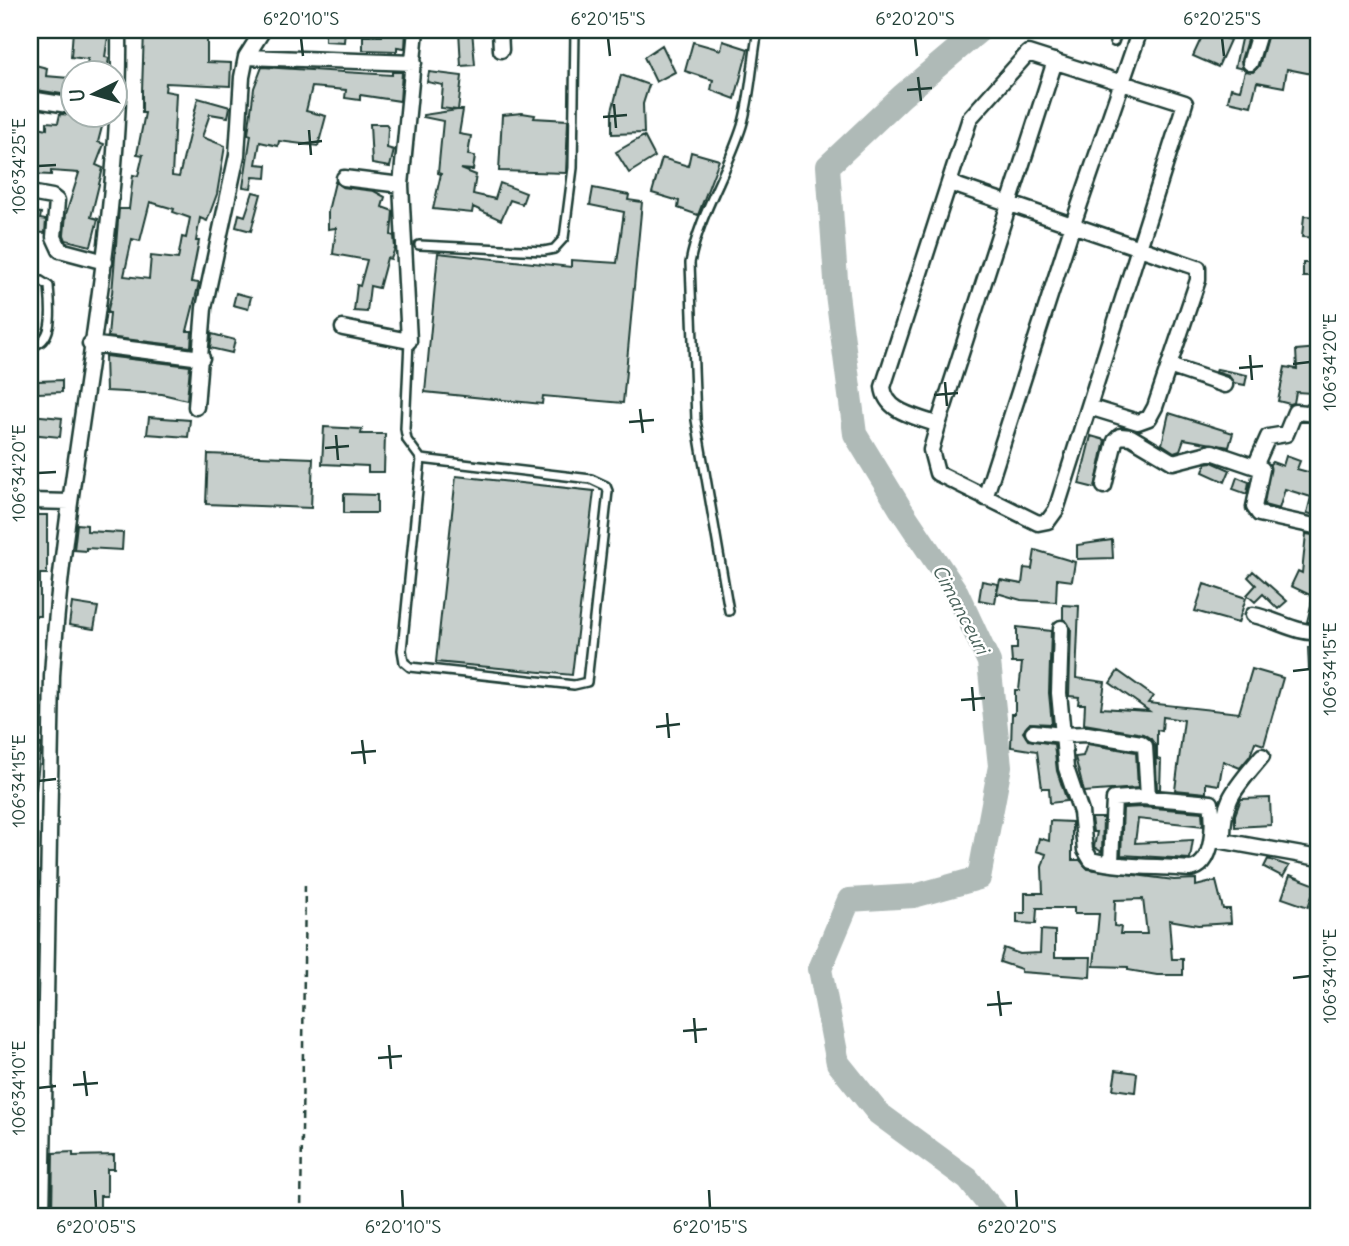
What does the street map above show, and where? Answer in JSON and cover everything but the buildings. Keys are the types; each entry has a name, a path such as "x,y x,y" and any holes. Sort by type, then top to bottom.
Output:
{"street":[{"path":"118,30 118,60"},
{"path":"197,407 206,299 237,155 237,123 246,57 263,30"},
{"path":"343,328 409,341 401,185 416,30"},
{"path":"500,30 501,50"},
{"path":"985,498 1120,82 1140,30"},
{"path":"1250,63 1261,30"},
{"path":"938,425 890,407 884,399 883,387 970,118 1028,53 1055,61 1185,103 1056,510 1048,520 1038,523 985,498 936,473 931,450 1055,61"},
{"path":"246,57 414,63"},
{"path":"30,99 60,104"},
{"path":"41,1216 36,1160 56,608 90,344 105,262 116,130"},
{"path":"344,178 401,185"},
{"path":"948,183 1198,268 1198,280 1149,418 1138,422 1088,407"},
{"path":"30,193 52,197 57,201 54,237 61,250 105,262"},
{"path":"90,344 202,358"},
{"path":"1169,366 1224,385"},
{"path":"1256,464 1268,437 1286,435 1296,412 1319,414"},
{"path":"1104,486 1115,441 1123,435 1173,462 1208,452 1256,464 1263,472 1255,511 1319,527"},
{"path":"30,501 69,502"},
{"path":"1253,615 1271,618 1301,631 1319,632"},
{"path":"1061,628 1059,693 1066,768 1083,820 1087,856 1111,862 1195,869 1218,840 1227,800 1262,756"},
{"path":"1033,732 1087,734 1141,743 1145,746 1148,797"},
{"path":"1111,862 1114,799 1119,796 1209,801 1218,840"},
{"path":"1218,840 1319,859"}],"lane":[{"path":"419,245 544,251 559,246 564,238 573,167 575,30"},
{"path":"729,611 696,420 690,263 694,241 726,171 743,123 758,30"},
{"path":"1114,41 1118,30"},
{"path":"30,274 49,286 50,324 43,340 30,346"},
{"path":"409,341 405,429 407,440 421,459 402,650 404,662 410,667 574,685 587,682 608,491 606,486 591,479 421,459"}],"path":[{"path":"301,1216 305,881"}],"waterway":[{"name":"Cimanceuri","path":"980,30 902,96 828,166 837,294 855,434 957,593 989,662 1000,766 979,878 914,896 849,900 820,969 838,1063 878,1113 968,1179 998,1216"}]}
